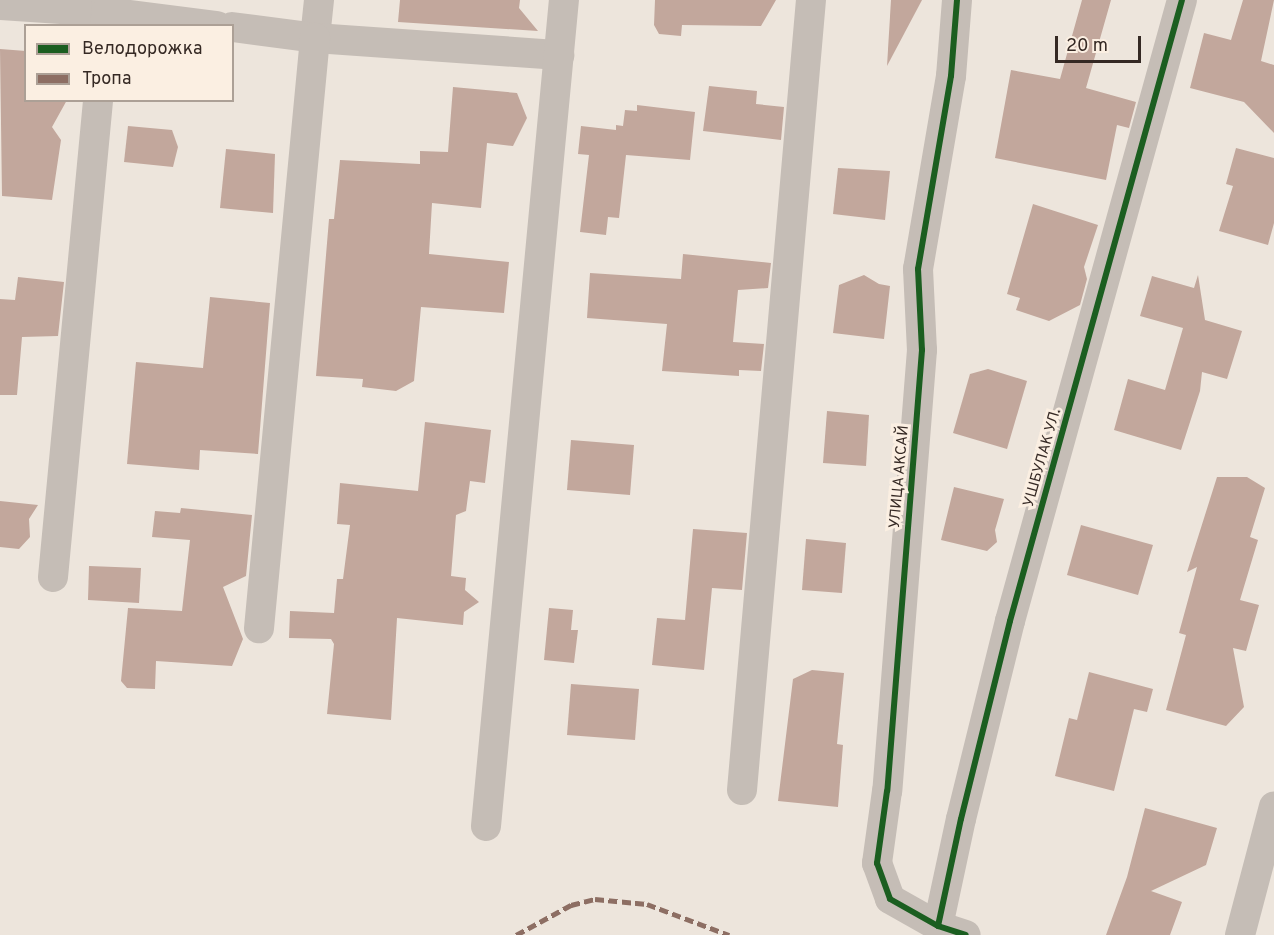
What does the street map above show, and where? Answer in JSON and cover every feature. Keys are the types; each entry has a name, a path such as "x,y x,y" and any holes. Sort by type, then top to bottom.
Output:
{"street":[{"path":"259,628 319,0"},
{"path":"486,826 564,0"},
{"path":"742,790 811,0"},
{"name":"УЛИЦА АКСАЙ","path":"952,930 890,899 877,863 887,791 922,350 918,269 922,229 951,76 957,0"},
{"name":"УШБУЛАК УЛ.","path":"952,930 1004,644 1182,0"},
{"path":"0,5 106,12 201,24"},
{"path":"234,27 315,38 558,55"},
{"path":"53,578 98,102"},
{"path":"1240,935 1274,806"}],"building":[{"path":"400,0 520,0 519,8 538,31 398,22"},
{"path":"655,0 776,0 761,26 682,25 681,36 659,34 654,25"},
{"path":"891,0 922,0 887,66"},
{"path":"1082,0 1111,0 1086,88 1136,102 1129,128 1117,125 1106,180 995,158 1011,70 1060,79"},
{"path":"1243,0 1274,0 1261,61 1274,65 1274,133 1244,102 1190,88 1204,33 1231,40"},
{"path":"0,49 24,51 24,102 66,102 52,127 61,140 52,200 2,196"},
{"path":"709,86 757,91 756,104 784,107 781,140 703,131"},
{"path":"453,87 517,93 527,118 513,146 487,143 481,208 432,203 429,254 509,262 504,313 421,307 414,381 396,391 362,387 363,379 316,376 329,219 334,219 340,160 420,164 420,151 448,152"},
{"path":"637,105 695,112 690,160 626,155 619,218 608,217 606,235 580,232 589,155 578,154 581,126 616,130 616,125 623,126 625,110 637,111"},
{"path":"128,126 172,130 178,147 173,167 124,162"},
{"path":"1236,148 1274,158 1274,223 1268,245 1219,231 1233,186 1226,184"},
{"path":"226,149 275,154 273,213 220,208"},
{"path":"838,168 890,171 885,220 833,214"},
{"path":"1033,204 1098,225 1084,267 1087,279 1080,305 1049,321 1016,310 1020,298 1007,294"},
{"path":"683,254 771,263 768,288 738,290 733,342 764,344 761,371 739,370 739,376 662,371 667,324 587,318 590,273 681,279"},
{"path":"864,275 879,284 890,286 884,339 833,333 839,285"},
{"path":"1198,275 1205,320 1242,331 1227,379 1202,372 1200,391 1181,450 1114,430 1128,379 1165,390 1183,328 1140,316 1152,276 1194,288"},
{"path":"18,277 64,282 58,336 22,337 17,395 0,395 0,299 15,300"},
{"path":"210,297 270,303 258,454 200,450 199,470 127,464 136,362 203,368"},
{"path":"988,369 1027,381 1007,449 953,433 970,374"},
{"path":"827,411 869,415 866,466 823,463"},
{"path":"425,422 491,430 485,483 470,481 466,511 456,515 451,576 466,578 465,590 479,602 464,612 463,625 397,618 391,720 327,714 334,644 331,639 289,638 290,611 334,613 337,579 343,579 350,525 337,524 340,483 418,491"},
{"path":"571,440 634,445 630,495 567,490"},
{"path":"1217,477 1247,477 1265,488 1250,537 1258,540 1240,600 1259,605 1246,651 1233,648 1244,707 1226,726 1166,710 1186,635 1179,633 1197,567 1187,572"},
{"path":"954,487 1004,499 995,530 997,542 987,551 941,540"},
{"path":"0,501 38,505 29,519 30,537 19,549 0,547"},
{"path":"181,508 252,515 246,576 223,587 243,639 232,666 156,661 155,689 127,688 121,681 128,608 182,611 190,540 152,537 155,511 180,513"},
{"path":"1081,525 1153,545 1138,595 1067,575"},
{"path":"693,529 747,533 742,590 712,588 704,670 652,665 657,618 685,620"},
{"path":"806,539 846,543 842,593 802,590"},
{"path":"89,566 141,568 139,603 88,600"},
{"path":"549,608 573,610 571,630 578,630 574,663 544,660"},
{"path":"812,670 844,673 837,744 843,745 838,807 778,801 793,679"},
{"path":"1089,672 1153,689 1147,712 1134,709 1114,791 1055,776 1069,718 1077,720"},
{"path":"571,684 639,689 635,740 567,735"},
{"path":"1145,808 1217,828 1206,865 1151,891 1182,902 1170,935 1106,935 1127,877"}],"marked path":[{"path":"516,935 571,905 595,899 647,904 729,935"}],"cycle path":[{"path":"957,0 951,76 918,269 922,350 887,791 877,863 890,899 938,926 966,935"},
{"path":"938,926 961,819 1010,621 1182,0"}]}
